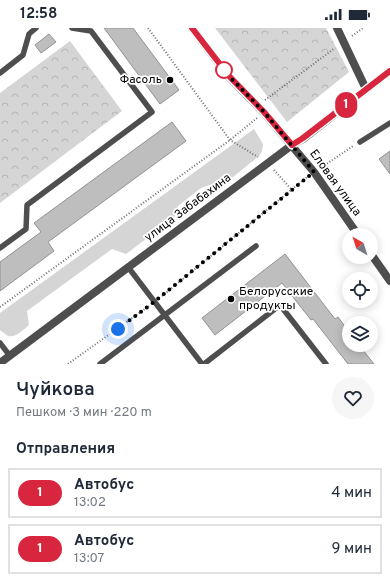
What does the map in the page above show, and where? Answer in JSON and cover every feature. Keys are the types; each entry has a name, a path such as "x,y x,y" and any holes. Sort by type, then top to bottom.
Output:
{"street":[{"name":"Еловая улица","path":"192,28 229,76 264,112 314,172 353,228"},
{"path":"337,28 366,89"},
{"name":"улица Забабахина","path":"0,363 390,72"},
{"path":"378,264 390,281"}],"lane":[{"path":"0,73 23,55 29,34 36,28"},
{"path":"0,248 26,229 27,205 152,112 91,31 72,28"},
{"path":"360,142 390,123"},
{"path":"100,364 256,246"},
{"path":"128,267 203,364 280,305 326,364"},
{"path":"0,343 10,356"}],"path":[{"path":"148,28 230,140 268,163 292,190"},
{"path":"0,307 230,140 264,112 263,101 363,28"},
{"path":"68,364 154,302 314,172 360,142"}],"green space":[{"path":"215,28 326,28 349,72 287,122"},
{"path":"70,41 122,111 0,203 0,93"},
{"path":"254,129 263,144 262,151 259,156 233,177 201,188 178,206 174,218 126,254 112,249 27,311 29,325 15,336 8,336 0,330 0,313"}],"building":[{"path":"104,28 133,28 179,90 160,104"},
{"path":"49,34 56,42 41,53 35,45"},
{"path":"172,122 186,141 48,242 54,251 0,291 0,262 41,232 34,223"},
{"path":"390,151 390,174 379,159"},
{"path":"285,254 335,319 338,317 342,322 342,352 365,352 374,364 348,364 313,319 311,320 282,283 215,335 202,318"}],"bus line":[{"name":"1","path":"192,28 229,76 264,112 292,145 390,71"}],"place":[{"name":"Фасоль","path":"170,80"},
{"name":"Белорусские продукты","path":"231,299"}],"route":[{"path":"118,329 154,302 314,172 264,112 222,68 224,70"}]}
